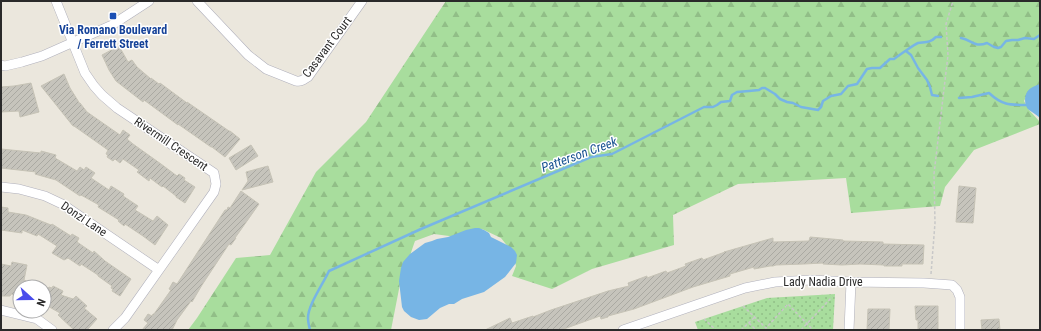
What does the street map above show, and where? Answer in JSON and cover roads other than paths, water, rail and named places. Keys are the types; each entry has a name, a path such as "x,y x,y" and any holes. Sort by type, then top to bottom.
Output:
{"street":[{"path":"56,1 72,42"},
{"path":"1,65 35,58 112,25 149,1"},
{"name":"Casavant Court","path":"197,1 248,55 266,69 296,81 302,81 308,77 362,1"},
{"name":"Rivermill Crescent","path":"72,42 85,73 102,95 123,112 214,173 216,184 214,192 159,270 125,318 113,330"},
{"name":"Donzi Lane","path":"1,188 19,189 45,196 62,204 159,270"},
{"name":"Lady Nadia Drive","path":"623,330 636,328 745,288 775,282 810,280 952,285 960,297 960,330"},
{"path":"849,330 851,282"},
{"path":"1,310 37,319 52,330"}],"water":[{"path":"1040,84 1040,118 1027,108 1025,99 1029,90"},
{"path":"475,228 484,230 489,233 491,237 511,247 517,255 516,263 505,277 484,292 440,308 427,319 419,320 411,317 402,307 399,281 403,262 410,254 425,243"}],"waterway":[{"name":"Patterson Creek","path":"961,38 979,45 987,43 998,48 1001,47 1006,41 1025,38 1034,39 1040,35"},
{"name":"Patterson Creek","path":"310,330 308,322 310,307 329,271 421,229 591,157 612,154 704,107 713,107 721,102 730,101 732,95 737,92 765,88 780,99 787,102 801,107 818,110 823,101 831,96 841,94 848,86 857,84 867,69 880,68 890,59 894,59 916,44 930,41 936,37 941,37"},
{"path":"906,51 911,55 927,80 932,95 938,96"},
{"path":"959,98 989,93 1006,104 1026,105"}],"place":[{"name":"Via Romano Boulevard / Ferrett Street","path":"113,16"}]}
